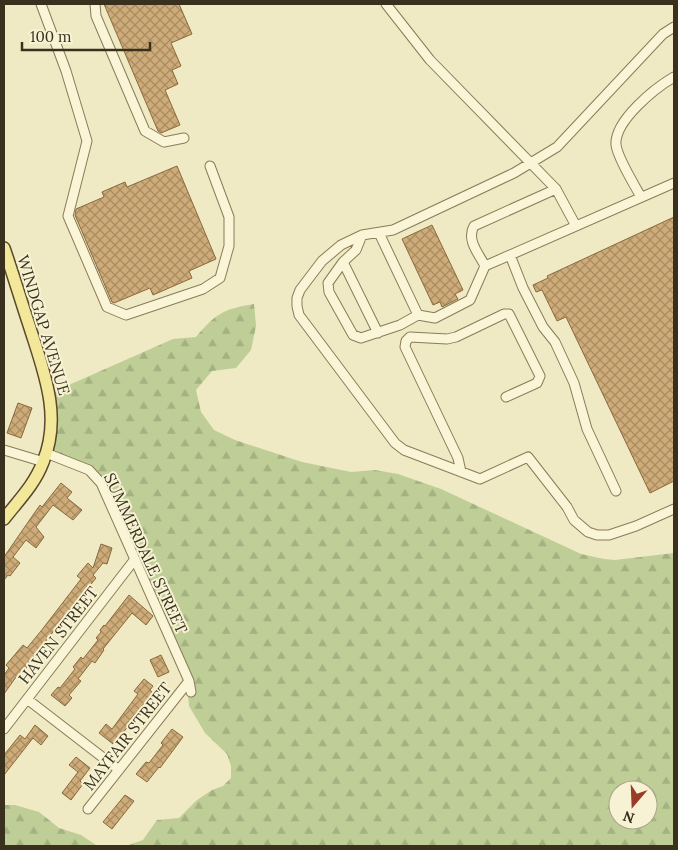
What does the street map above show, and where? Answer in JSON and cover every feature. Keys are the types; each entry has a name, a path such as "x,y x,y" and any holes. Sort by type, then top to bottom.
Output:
{"main road":[{"name":"WINDGAP AVENUE","path":"4,248 49,392 51,426 45,458 33,482 4,519"}],"street":[{"path":"41,4 66,72 87,141 68,216 107,307 126,315 203,289 220,278 229,246 229,217 210,166"},
{"path":"95,4 96,16 145,131 164,142 184,138"},
{"path":"386,4 430,60 556,189 576,226"},
{"path":"674,27 663,34 652,45 557,147 514,173 393,230 362,235 341,245 322,261 300,290 296,306 298,315 396,443 411,453 482,479 528,457 561,499 574,520 588,532 597,535 609,535 627,529 674,509"},
{"path":"641,197 618,154 616,137 623,121 662,85 674,77"},
{"path":"362,235 356,250 343,262 328,283 329,292 353,335 361,338 400,325 418,316 436,318 470,300 485,266 674,183"},
{"path":"485,266 471,240 470,233 474,226 556,189"},
{"path":"379,233 418,316"},
{"path":"510,255 523,288 543,327 555,342 574,383 587,429 616,491"},
{"path":"343,262 378,332"},
{"path":"460,472 458,458 405,346 406,341 410,337 448,339 456,337 504,314 509,314 540,376 537,384 506,397"},
{"name":"SUMMERDALE STREET","path":"4,450 45,458 89,470 95,475 136,559 189,681 191,692"},
{"name":"HAVEN STREET","path":"4,729 136,559"},
{"name":"MAYFAIR STREET","path":"88,809 189,681"},
{"path":"27,699 119,770"}],"green space":[{"path":"254,304 256,326 251,350 236,368 212,371 196,390 201,412 214,430 235,440 302,462 351,472 375,470 398,474 441,489 581,554 615,560 674,553 674,846 126,846 143,840 157,820 179,818 197,800 212,790 223,786 231,778 231,766 227,754 205,733 189,706 188,694 193,683 104,483 50,452 53,392 173,339 196,337 209,322 228,310"},
{"path":"4,805 15,805 39,812 59,828 81,835 96,845 103,846 4,846"}],"building":[{"path":"104,4 179,4 192,34 171,43 181,66 172,70 178,84 165,90 180,125 161,133 158,131"},
{"path":"177,166 216,259 189,271 192,278 153,295 150,288 114,303 75,215 76,209 104,197 102,192 125,182 127,187"},
{"path":"674,217 674,481 650,493 566,317 557,321 542,290 536,292 533,285 548,278 547,276"},
{"path":"432,225 463,290 455,294 458,299 442,307 440,302 433,305 402,239"},
{"path":"18,403 32,408 21,438 7,433"},
{"path":"61,483 72,492 67,498 82,510 73,520 53,505 36,527 44,537 36,548 26,540 13,557 20,563 10,576 8,575 4,580 4,557 40,505 42,507"},
{"path":"101,544 112,548 107,564 103,563 93,575 96,578 37,652 39,653 18,678 16,677 4,694 4,675 9,668 6,665 23,645 27,648 41,631 81,579 77,576 88,563 93,568"},
{"path":"129,595 153,616 146,625 132,613 103,649 95,663 92,661 78,679 81,681 69,695 72,698 65,706 51,695 58,687 60,688 75,669 73,667 81,657 83,659 98,640 96,638 101,632 100,630"},
{"path":"161,655 169,672 158,677 150,660"},
{"path":"144,679 153,686 150,690 153,693 131,719 133,721 113,744 99,733 106,724 112,729 138,694 134,691"},
{"path":"35,725 48,736 41,745 33,738 4,775 4,755 20,735 25,739"},
{"path":"172,729 183,737 147,782 136,774 146,762 149,763 163,745 161,743"},
{"path":"76,757 90,768 80,781 83,784 71,800 62,793 78,772 69,765"},
{"path":"125,795 134,801 112,829 103,822"}]}
